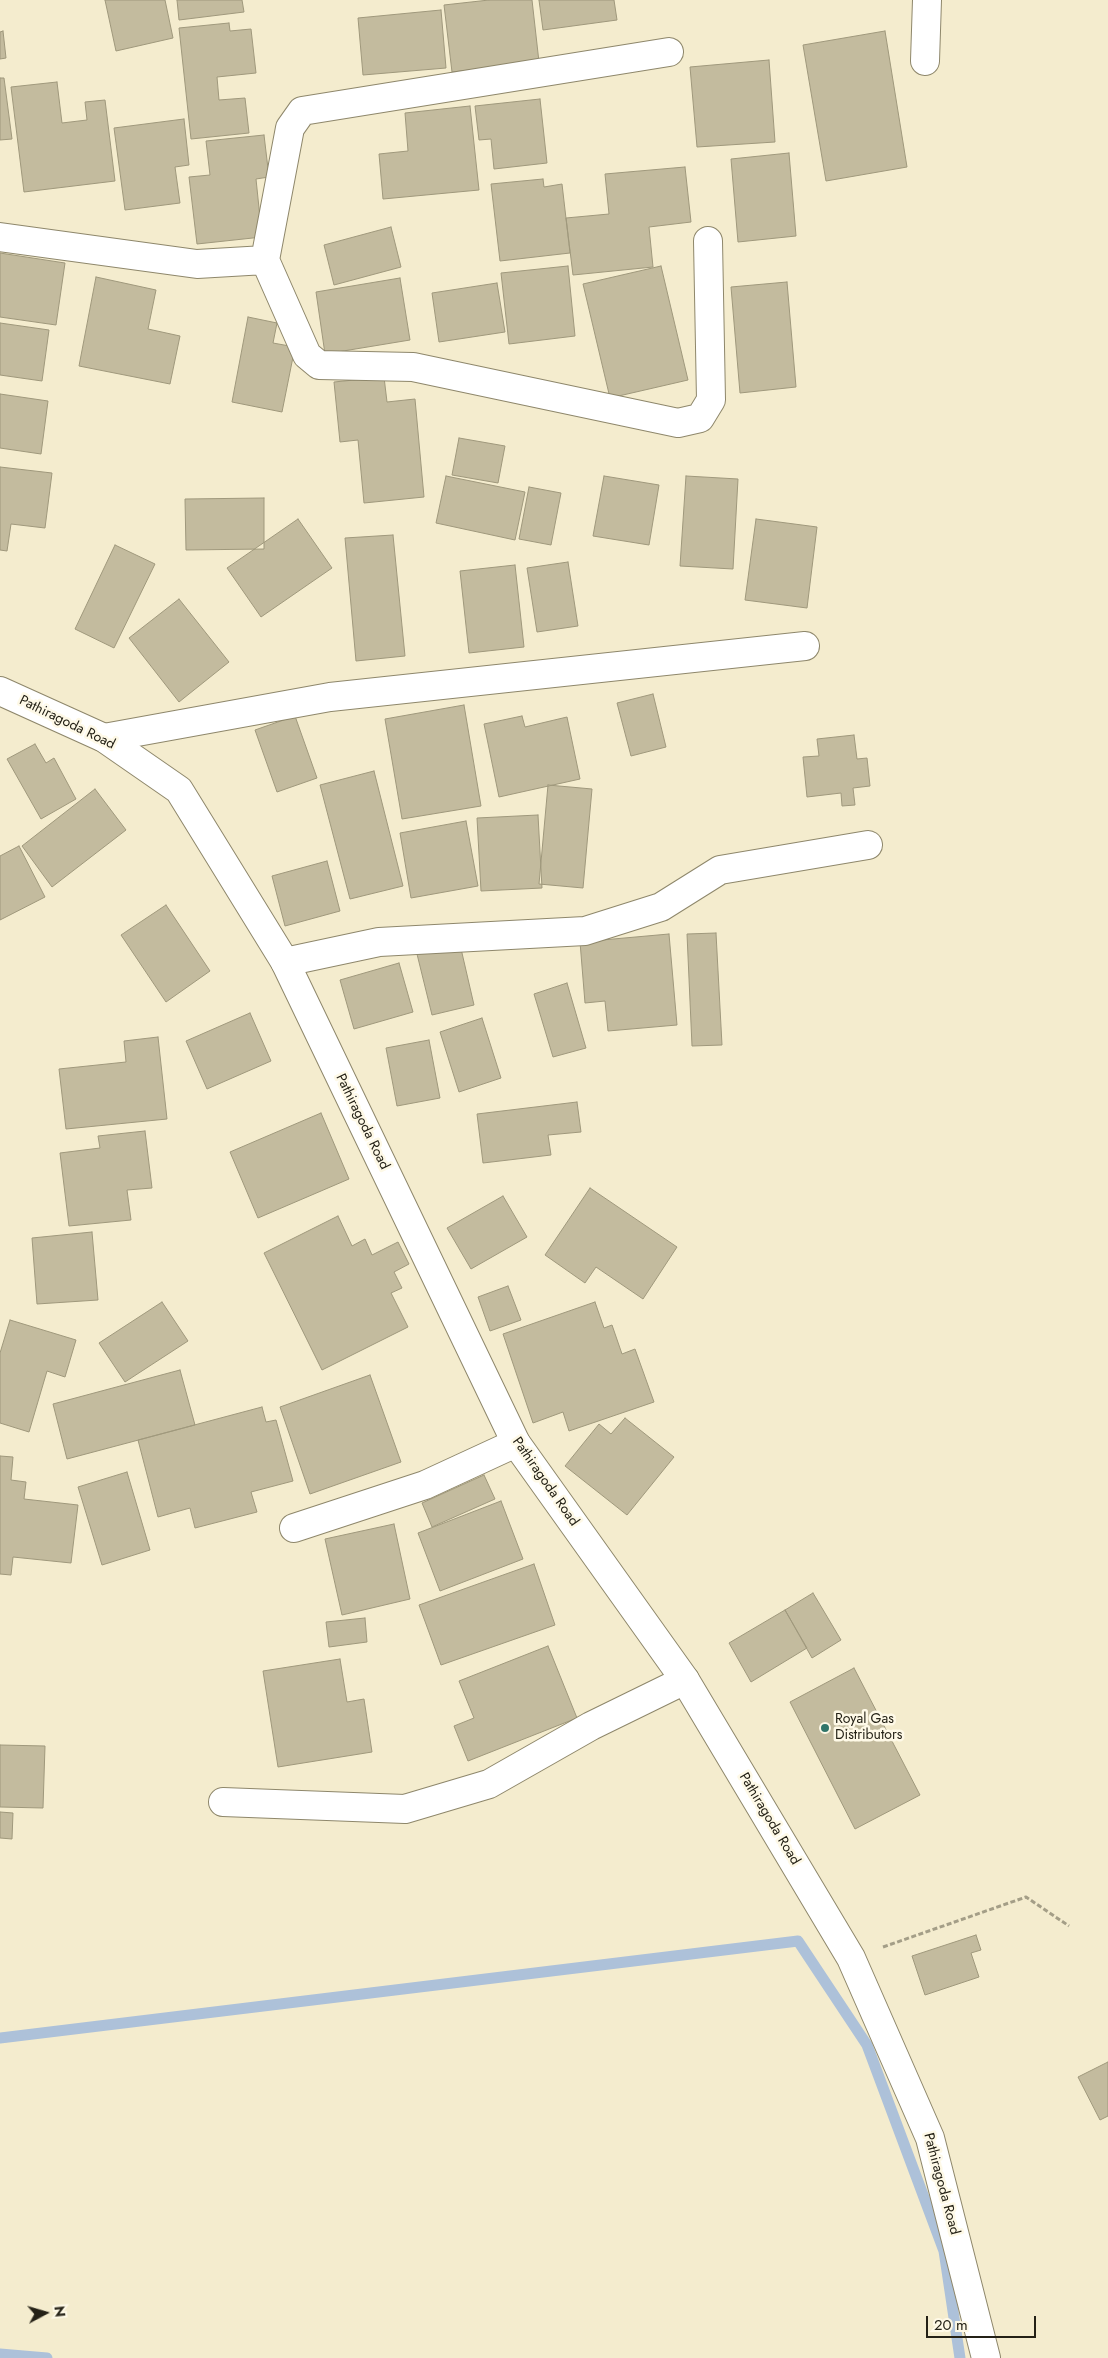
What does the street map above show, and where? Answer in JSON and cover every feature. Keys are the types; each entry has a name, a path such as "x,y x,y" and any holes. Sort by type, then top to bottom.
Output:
{"street":[{"path":"925,61 928,0"},
{"path":"669,52 302,111 290,128 265,260 306,355 319,365 413,366 678,423 700,418 711,400 708,241"},
{"path":"0,237 197,264 265,260"},
{"path":"104,738 330,697 805,646"},
{"name":"Pathiragoda Road","path":"0,690 104,738 179,790 284,962 516,1443 685,1680 851,1958 930,2138 986,2358"},
{"path":"284,962 379,942 585,931 661,908 720,870 868,845"},
{"path":"294,1528 425,1485 516,1443"},
{"path":"223,1802 406,1809 489,1784 591,1726 685,1680"}],"path":[{"path":"851,1958 1026,1897 1069,1926"}],"building":[{"path":"105,0 165,0 173,38 116,51"},
{"path":"177,0 242,0 244,12 179,20"},
{"path":"489,0 532,0 539,62 452,72 444,5"},
{"path":"539,0 614,0 617,20 543,30"},
{"path":"441,10 446,68 363,75 358,18"},
{"path":"229,23 230,31 251,29 256,73 217,77 219,100 245,98 249,133 191,139 179,28"},
{"path":"3,31 6,58 0,59 0,32"},
{"path":"885,31 907,167 826,181 803,45"},
{"path":"769,60 775,142 697,147 690,67"},
{"path":"0,78 4,78 12,139 0,140"},
{"path":"57,82 62,123 87,120 85,102 105,100 115,181 24,192 11,87"},
{"path":"540,99 547,163 494,169 491,139 479,140 475,106"},
{"path":"470,106 479,190 383,199 379,154 408,151 405,113"},
{"path":"184,119 189,165 175,167 180,203 125,210 114,128"},
{"path":"264,135 269,177 256,179 262,237 197,244 189,177 210,175 206,141"},
{"path":"789,153 796,236 738,242 731,159"},
{"path":"685,167 691,222 649,227 653,267 573,275 566,218 609,214 605,174"},
{"path":"543,179 544,187 562,184 570,253 500,261 491,184"},
{"path":"391,227 401,267 334,285 324,245"},
{"path":"0,253 65,263 56,325 0,317"},
{"path":"568,266 575,336 509,344 501,273"},
{"path":"661,266 688,380 610,398 583,284"},
{"path":"96,277 156,290 148,329 180,336 170,384 79,366"},
{"path":"400,278 410,340 325,354 316,292"},
{"path":"787,282 796,387 740,393 731,287"},
{"path":"497,283 505,332 439,342 432,293"},
{"path":"248,317 277,323 273,343 295,347 282,412 232,402"},
{"path":"0,323 49,330 42,381 0,375"},
{"path":"384,377 387,402 415,399 424,497 364,503 358,440 340,442 334,382"},
{"path":"0,394 48,401 41,454 0,448"},
{"path":"459,438 505,446 498,483 452,475"},
{"path":"0,467 52,473 45,528 11,524 7,551 0,550"},
{"path":"446,476 525,492 515,540 436,523"},
{"path":"604,476 659,485 649,545 593,536"},
{"path":"686,476 738,479 733,569 680,566"},
{"path":"529,487 561,493 551,545 519,539"},
{"path":"264,498 264,549 186,550 185,499"},
{"path":"298,519 332,568 261,617 227,568"},
{"path":"756,519 817,527 807,608 745,600"},
{"path":"393,535 405,656 356,661 345,538"},
{"path":"115,545 155,564 114,648 75,629"},
{"path":"568,562 578,626 537,632 527,568"},
{"path":"515,565 524,647 469,653 460,571"},
{"path":"179,599 229,662 179,702 129,638"},
{"path":"653,694 666,747 631,756 617,703"},
{"path":"464,705 481,806 402,819 385,719"},
{"path":"295,716 317,778 277,792 255,730"},
{"path":"522,716 525,727 567,717 580,779 499,797 484,724"},
{"path":"854,735 857,759 867,758 870,786 853,788 855,805 842,806 841,793 807,797 803,757 819,756 817,739"},
{"path":"35,744 46,763 54,758 76,799 41,819 7,759"},
{"path":"374,771 403,886 350,899 320,785"},
{"path":"548,785 592,789 583,888 539,884"},
{"path":"95,789 126,830 52,887 22,846"},
{"path":"538,815 542,888 481,891 477,818"},
{"path":"466,821 478,886 411,898 400,833"},
{"path":"19,846 45,897 0,920 0,856"},
{"path":"327,861 340,911 285,926 272,876"},
{"path":"166,905 210,971 166,1002 121,935"},
{"path":"716,933 722,1045 692,1046 687,934"},
{"path":"669,934 677,1025 608,1031 605,1001 585,1003 580,942"},
{"path":"459,940 474,1005 432,1015 416,950"},
{"path":"399,963 413,1012 354,1029 340,980"},
{"path":"567,983 586,1048 553,1057 534,994"},
{"path":"250,1013 271,1061 207,1089 186,1041"},
{"path":"482,1018 501,1078 459,1092 440,1032"},
{"path":"158,1037 167,1119 66,1129 59,1069 126,1062 124,1041"},
{"path":"429,1040 440,1098 397,1106 386,1048"},
{"path":"577,1102 581,1132 548,1135 551,1155 483,1163 477,1114"},
{"path":"321,1113 349,1179 258,1218 230,1152"},
{"path":"145,1131 152,1188 127,1190 131,1220 69,1226 60,1153 100,1148 98,1136"},
{"path":"590,1188 677,1247 643,1299 596,1267 585,1283 545,1255"},
{"path":"503,1196 527,1237 471,1269 447,1228"},
{"path":"338,1216 352,1246 365,1239 372,1255 398,1242 409,1264 394,1272 402,1288 391,1293 408,1327 322,1370 264,1253"},
{"path":"92,1232 98,1300 37,1304 32,1238"},
{"path":"508,1286 521,1320 490,1331 478,1297"},
{"path":"162,1302 188,1341 125,1382 99,1343"},
{"path":"595,1302 604,1328 612,1325 622,1354 635,1349 654,1402 569,1431 563,1412 533,1423 503,1334"},
{"path":"10,1320 76,1340 65,1377 47,1371 29,1432 0,1423 0,1353"},
{"path":"180,1370 195,1425 67,1459 53,1404"},
{"path":"370,1375 401,1462 310,1494 280,1407"},
{"path":"262,1407 266,1422 276,1420 293,1481 251,1492 257,1512 195,1528 190,1508 158,1517 138,1440"},
{"path":"625,1418 674,1457 627,1515 565,1466 599,1424 611,1434"},
{"path":"0,1456 13,1457 11,1480 26,1482 24,1499 78,1505 71,1563 13,1557 11,1575 0,1574"},
{"path":"127,1472 150,1550 102,1565 78,1487"},
{"path":"484,1475 495,1499 432,1527 422,1503"},
{"path":"501,1501 523,1559 440,1591 418,1533"},
{"path":"394,1524 410,1599 342,1615 325,1539"},
{"path":"534,1564 555,1625 441,1665 419,1605"},
{"path":"813,1593 841,1640 812,1658 785,1610"},
{"path":"785,1610 807,1648 751,1682 729,1643"},
{"path":"365,1618 367,1642 329,1647 326,1622"},
{"path":"548,1646 577,1718 468,1761 454,1726 474,1718 459,1681"},
{"path":"340,1659 347,1702 364,1699 372,1752 278,1767 263,1671"},
{"path":"854,1668 920,1795 855,1829 790,1702"},
{"path":"0,1745 45,1746 43,1808 0,1807"},
{"path":"0,1812 13,1813 12,1839 0,1838"},
{"path":"976,1935 981,1950 971,1953 979,1977 925,1995 912,1956"},
{"path":"1108,2062 1108,2116 1100,2120 1078,2077"}],"waterway":[{"path":"0,2038 798,1941 867,2045 944,2251 960,2358"},
{"path":"0,2354 47,2358"}],"place":[{"name":"Royal Gas Distributors","path":"825,1728"}]}
